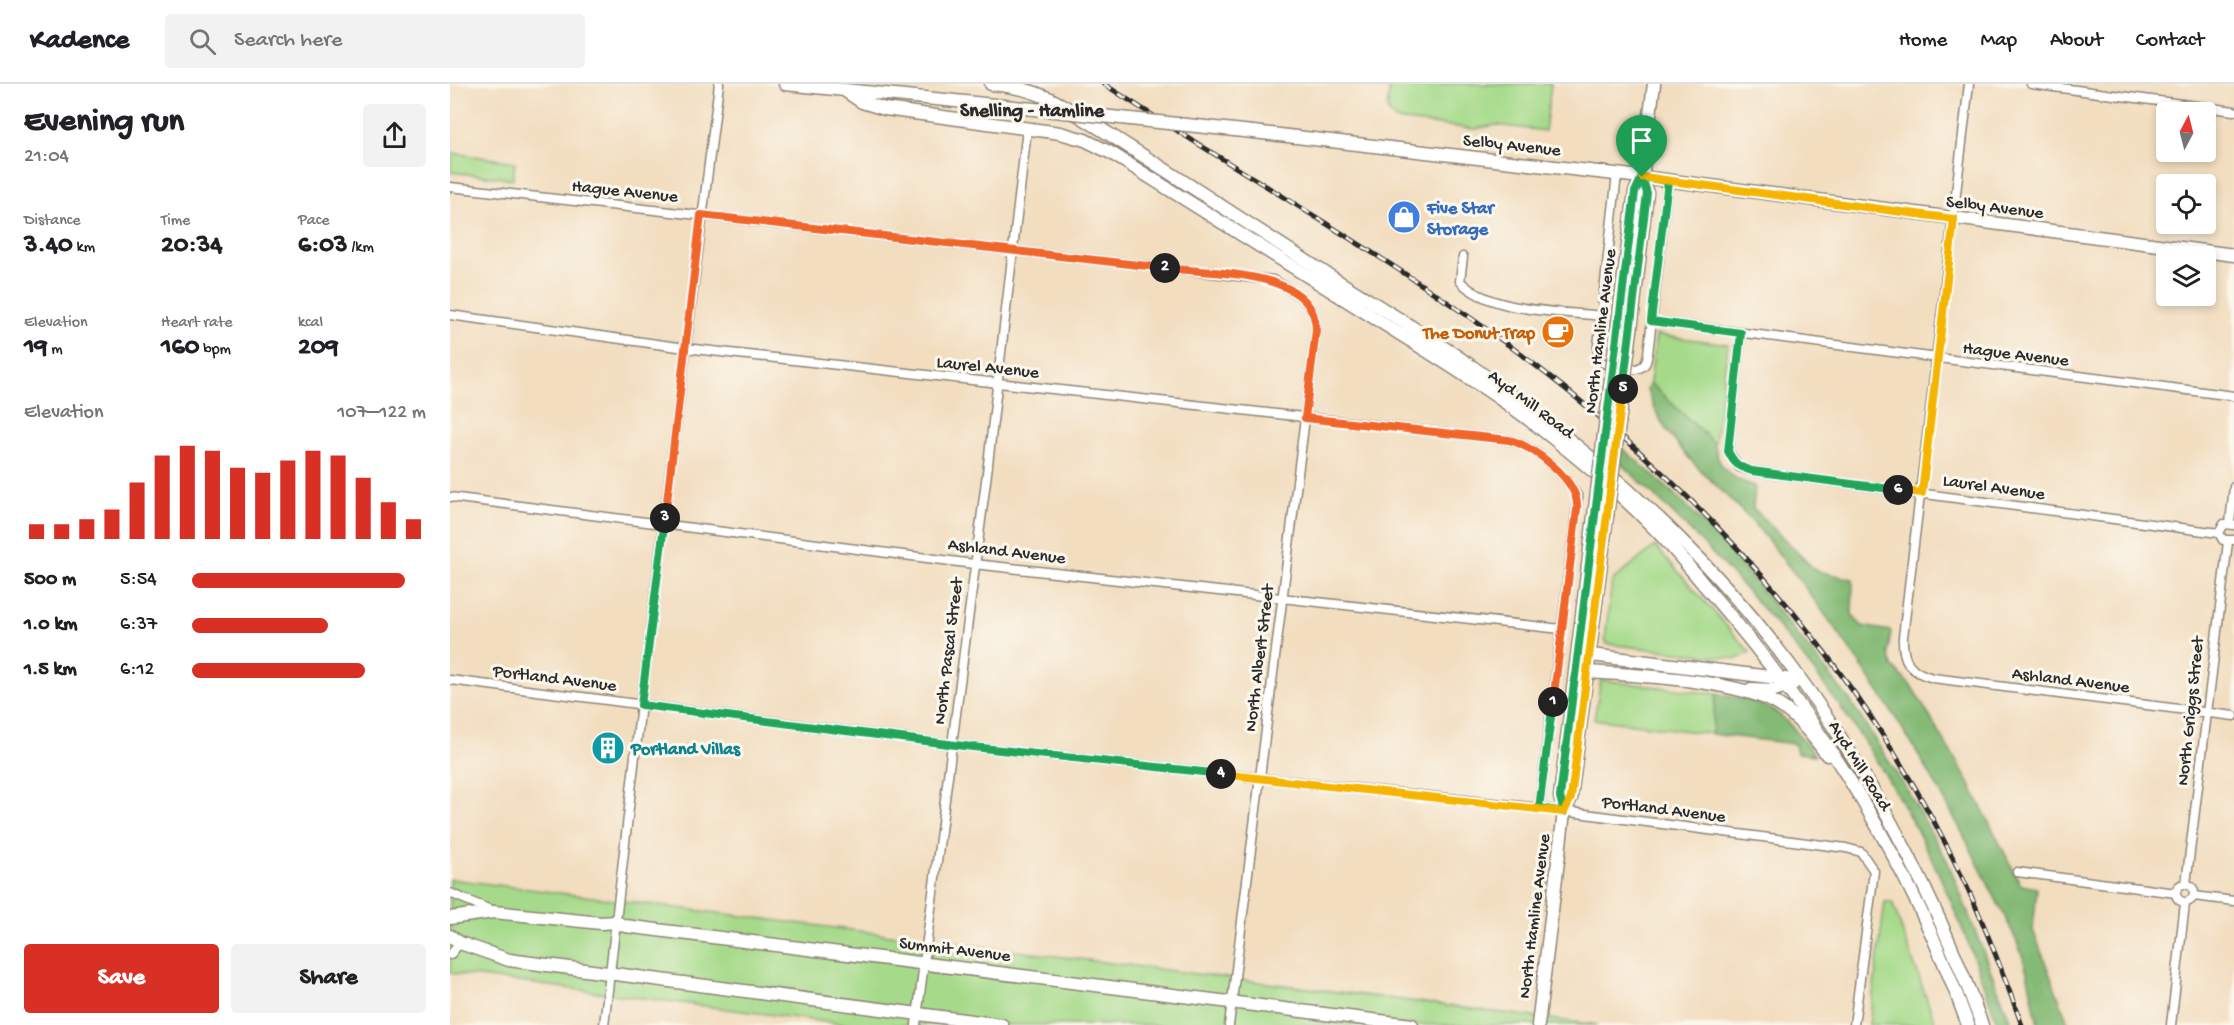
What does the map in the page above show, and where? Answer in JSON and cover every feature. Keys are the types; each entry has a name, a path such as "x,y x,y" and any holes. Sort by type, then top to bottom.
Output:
{"street":[{"path":"604,1025 616,904 719,84"},
{"name":"Selby Avenue","path":"785,84 1253,132 1617,174 2234,255"},
{"path":"889,94 900,84"},
{"name":"Ayd Mill Road","path":"991,84 1016,86 1043,94 1062,105 1473,367 1545,420 1671,530 1775,644 1829,720 1906,849 1966,982 1982,1025"},
{"name":"North Hamline Avenue","path":"1564,812 1560,797 1577,653 1635,192 1642,177 1654,84"},
{"path":"1922,493 1969,84"},
{"path":"2031,84 2234,111"},
{"name":"Ayd Mill Road","path":"844,90 862,102 885,110 1028,129 1085,140 1111,153 1439,358 1521,414 1592,471 1654,528 1785,682 1828,743 1866,805 1916,899 1948,971 1968,1025"},
{"name":"North Pascal Street","path":"917,1020 1028,129"},
{"path":"1617,174 1598,359 1605,366 1636,369 1645,364 1668,181"},
{"name":"North Hamline Avenue","path":"1538,1025 1564,812 1571,798 1588,672 1647,193 1642,177"},
{"name":"Hague Avenue","path":"450,187 1273,280 1304,299 1316,318"},
{"path":"1463,257 1460,281 1467,288 1491,301 1602,316"},
{"name":"Laurel Avenue","path":"450,315 685,348 1523,443"},
{"name":"North Albert Street","path":"1229,1025 1316,318"},
{"name":"Hague Avenue","path":"1651,321 1938,360 2234,396"},
{"name":"Laurel Avenue","path":"1741,333 1728,451 1732,460 1739,467 1752,471 2219,532"},
{"name":"North Hamline Avenue","path":"1523,443 1533,449 1572,487 1578,497 1539,808"},
{"path":"2231,541 2221,538 2219,532 2221,526 2232,524 2234,487"},
{"name":"Ashland Avenue","path":"1922,493 1902,652 1907,665 1917,674 1933,678 2234,716"},
{"name":"Ashland Avenue","path":"450,497 974,564 1561,629"},
{"name":"North Griggs Street","path":"2186,884 2205,712 2231,541"},
{"path":"1577,653 1785,682 1802,681"},
{"path":"1575,671 1774,690 1785,682"},
{"name":"Portland Avenue","path":"450,680 952,744 1539,808 1846,848 1861,852 1874,871 1854,1025"},
{"path":"1719,686 1763,697 1790,714 1809,732 1866,805"},
{"path":"2017,872 2176,893"},
{"path":"2176,893 2180,886 2186,884 2192,888 2194,896"},
{"name":"Summit Avenue","path":"450,893 494,912"},
{"path":"2176,893 2179,900 2185,903"},
{"path":"2171,1025 2185,903 2194,896 2234,901"},
{"name":"Summit Avenue","path":"450,918 494,912 601,923 616,922 625,926 1412,1025"},
{"path":"450,954 455,939 509,960 610,973 917,1020 1002,1025"}],"green space":[{"path":"1390,84 1551,84 1545,131 1496,125 1475,129 1395,120 1387,110"},
{"path":"452,153 515,162 513,179 450,172"},
{"path":"1656,335 1728,344 1715,444 1650,383"},
{"path":"1650,383 1715,444 1719,460 1727,472 1755,486 1753,508 1816,571 1853,579 1852,615 1862,626 1891,631 1888,652 1892,666 1912,687 1967,779 2021,885 2037,888 2033,930 2069,1025 2038,1025 2030,983 2016,938 1914,747 1859,662 1768,540 1683,451 1668,432 1656,412 1647,389"},
{"path":"1621,447 1683,502 1731,552 1849,699 1904,785 1948,862 2012,1025 1998,1025 1967,941 1932,860 1902,803 1869,749 1794,646 1753,598 1710,551 1619,462"},
{"path":"1655,546 1750,652 1737,659 1607,644 1605,639 1612,581"},
{"path":"1601,680 1716,694 1712,734 1594,719"},
{"path":"1716,694 1751,701 1774,711 1784,718 1815,755 1797,753 1795,744 1712,734"},
{"path":"450,879 1598,1025 850,1025 450,973"},
{"path":"1885,902 1892,902 1936,1025 1869,1025"}],"railway":[{"path":"1104,84 1397,268 1492,333 1566,389 1636,449 1703,512 1765,580 1823,651 1876,725 1924,804 1967,887 2022,1025"}],"place":[{"name":"Five Star Storage","path":"1404,217"},
{"name":"The Donut Trap","path":"1558,332"},
{"name":"Portland Villas","path":"608,748"}],"district":[{"name":"Snelling - Hamline","path":"1032,109"}],"route":[{"path":"1642,177 1635,192 1577,653 1560,797 1564,812 1539,808 1578,497 1572,487 1533,449 1523,443 1305,418 1316,318 1304,299 1273,280 701,215 641,705 964,746 1564,812 1571,798 1588,672 1647,193 1642,177 1668,181 1651,321 1741,333 1728,451 1732,460 1739,467 1752,471 1922,493 1954,219 1642,177"}]}
